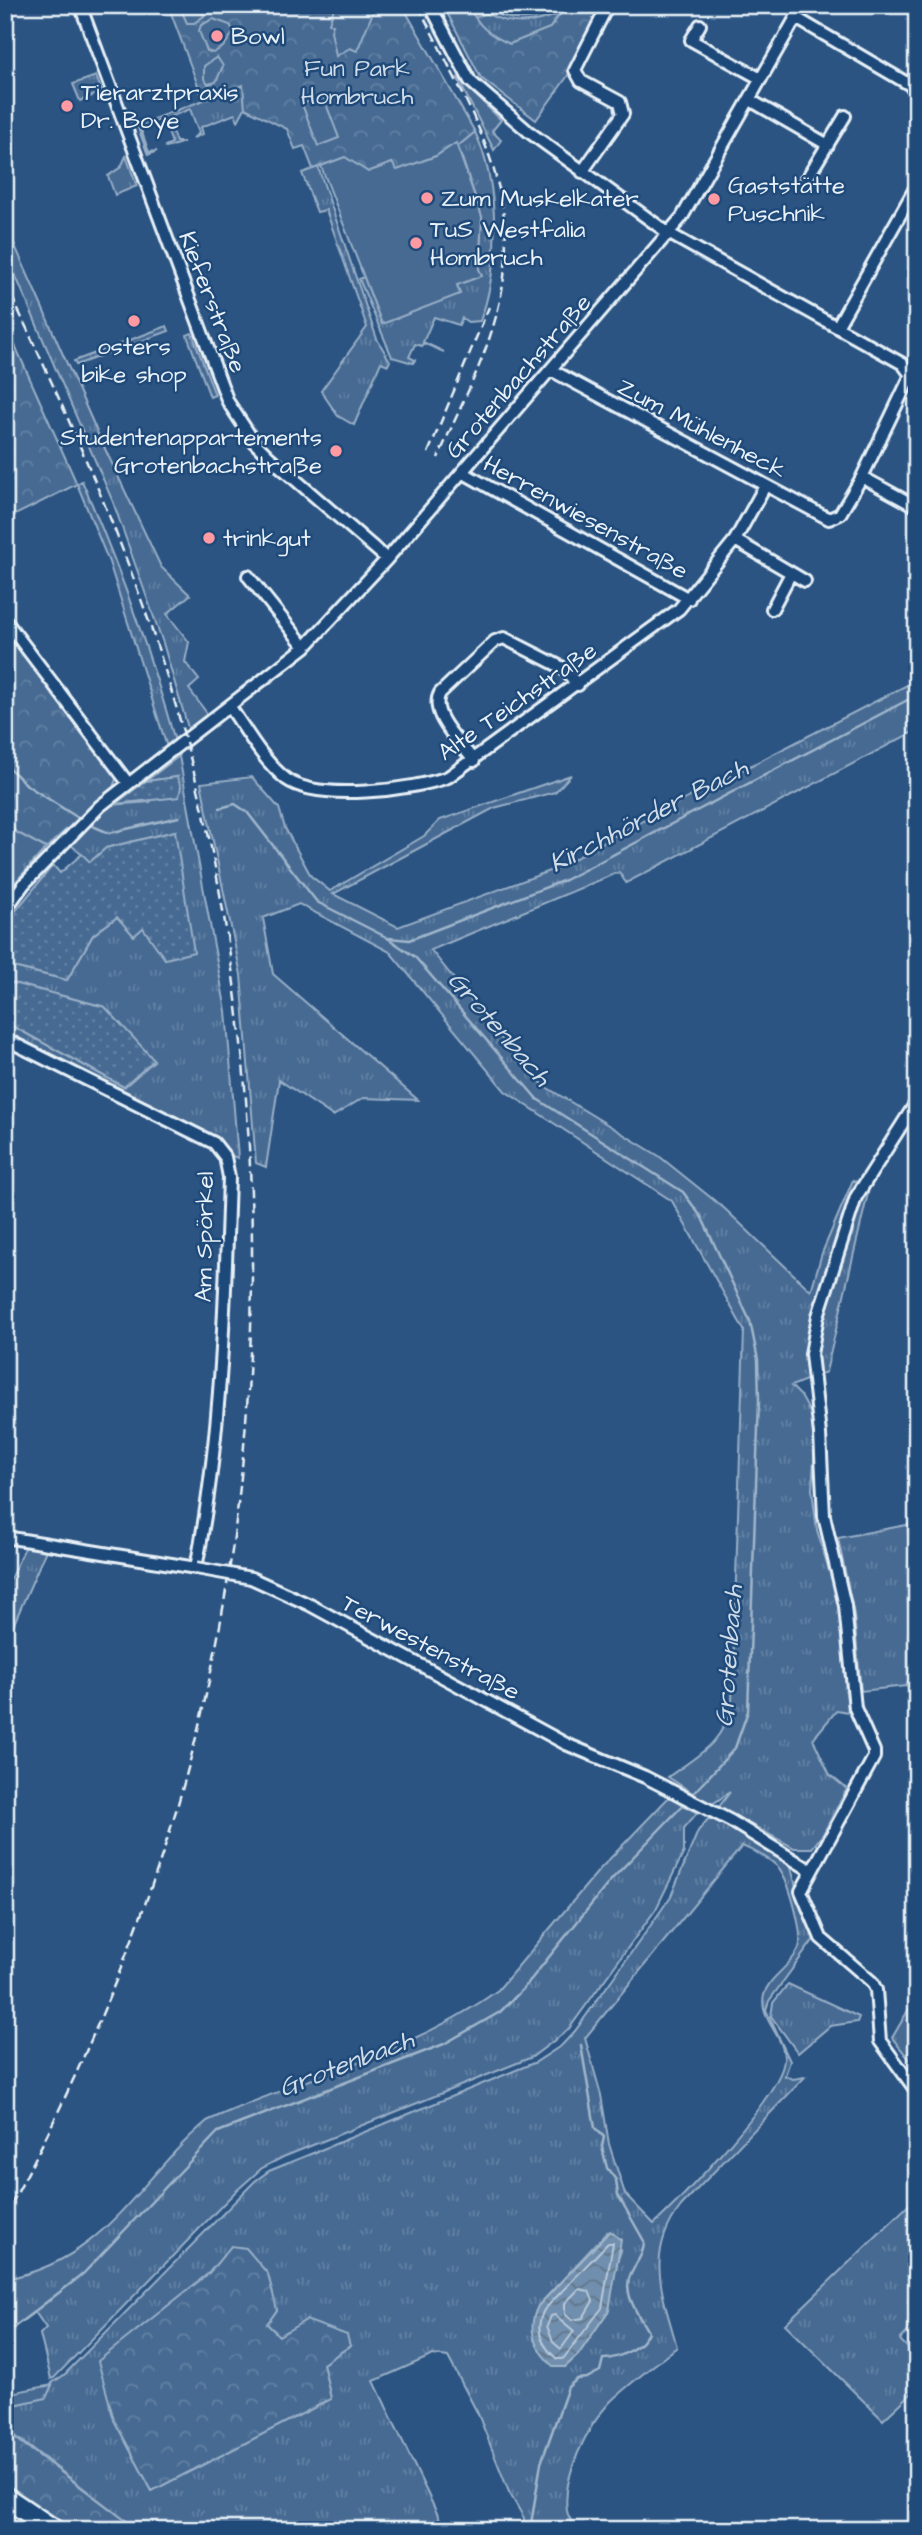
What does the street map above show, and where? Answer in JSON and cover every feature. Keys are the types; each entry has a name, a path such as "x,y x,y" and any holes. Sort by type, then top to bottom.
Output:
{"highway":[{"path":"5,2497 54,2530"},
{"path":"5,2524 15,2530"}],"street":[{"name":"Kieferstraße","path":"79,5 228,402 255,443 276,464 387,559"},
{"path":"429,5 470,80 505,113 582,172 668,233 903,364 910,372 911,380 862,477 917,507"},
{"path":"582,172 623,114 620,102 581,81 575,70 608,5"},
{"name":"Grotenbachstraße","path":"5,910 24,884 100,806 305,648 387,559 668,233 695,196 803,5"},
{"path":"796,18 917,89"},
{"path":"700,25 691,40 761,79"},
{"path":"750,100 828,145"},
{"path":"806,180 845,116"},
{"path":"837,327 917,185"},
{"name":"Zum Mühlenheck","path":"551,370 819,515 833,518 840,514 862,477"},
{"name":"Herrenwiesenstraße","path":"462,472 689,599"},
{"name":"Alte Teichstraße","path":"230,707 279,773 302,787 363,790 418,787 449,777 579,685 689,599 735,540 765,486"},
{"path":"735,540 805,581"},
{"path":"772,609 791,573"},
{"path":"247,576 305,648"},
{"path":"5,620 128,783"},
{"path":"474,761 438,712 436,702 440,693 495,640 508,638 563,668 579,685"},
{"name":"Am Spörkel","path":"5,1039 214,1143 228,1166 226,1277 219,1381 207,1510 196,1568"},
{"path":"917,1101 856,1197 814,1335 811,1372 820,1434 824,1516 845,1606 855,1711 874,1751 874,1757 810,1870 801,1891 813,1925 825,1943 872,1982 876,1990 877,2033 882,2046 917,2092"},
{"name":"Terwestenstraße","path":"5,1537 251,1578 310,1605 566,1744 678,1794 758,1836 810,1870"}],"green space":[{"name":"Fun Park Hombruch","path":"168,5 402,5 475,132 458,146 455,144 436,156 397,171 392,163 368,172 345,157 313,169 304,146 295,149 287,129 245,108 243,85 203,99"},
{"name":"Bowl","path":"179,5 202,5 204,16 194,23 187,23"},
{"path":"335,5 376,5 357,51 350,48 336,56 331,31 333,25 329,23"},
{"path":"443,5 468,5 485,29 510,44 550,28 567,5 604,5 567,77 536,120 481,78"},
{"path":"472,5 562,5 535,18 515,19 487,8 476,14"},
{"path":"486,13 513,22 540,20 559,14 550,28 510,44 490,34 474,18"},
{"name":"Bowl","path":"213,19 230,25 234,32 223,47 213,53 207,51 199,31 201,25"},
{"name":"Bowl","path":"217,57 223,66 216,82 208,84 204,79 204,66"},
{"path":"96,76 102,92 80,101 73,84"},
{"path":"457,77 501,120 492,131 501,140 494,150"},
{"path":"244,85 245,108 238,121 235,114 201,127 203,134 193,138 199,133 190,109 167,118 176,142 184,142 166,148 165,146 172,143 163,119 140,127 149,152 157,151 148,155 137,125"},
{"path":"323,96 339,138 318,146 302,104"},
{"path":"475,132 489,177 494,227 491,277 480,321 468,322 462,318 459,325 434,317 423,342 444,352 423,343 422,346 415,344 409,357 415,360 413,363 392,357 359,279 364,277 382,324 460,293 457,285 479,269 482,217 458,146"},
{"name":"TuS Westfalia Hombruch","path":"456,143 482,217 479,269 482,276 457,285 460,294 382,324 321,166 345,157 368,172 392,163 397,170 436,156"},
{"path":"126,156 137,186 115,195 108,176 121,167"},
{"path":"318,167 377,339 390,361 388,365 381,362 354,425 338,416 321,391 367,327 326,210 317,212 302,173"},
{"path":"5,223 98,434 161,567 190,595 167,614 189,642 185,662 199,680 189,689 209,716 189,731 163,643 113,502 5,251"},
{"path":"5,323 77,484 5,520"},
{"path":"167,326 169,331 76,365 74,361"},
{"path":"192,333 215,395 210,397 187,335"},
{"path":"82,481 109,545 155,675 175,741 167,747 109,562 77,484"},
{"path":"5,629 118,774 113,787 46,848 5,826"},
{"path":"917,680 917,730 626,883 619,872 431,950 519,1061 546,1087 659,1156 725,1209 811,1291 822,1253 853,1180 869,1189 826,1372 791,1386 801,1396 812,1416 815,1447 812,1489 817,1530 838,1600 848,1712 837,1710 813,1739 830,1775 847,1789 823,1834 812,1848 794,1848 719,1807 730,1792 711,1805 668,1777 700,1754 716,1738 723,1728 732,1702 744,1330 672,1201 505,1091 390,952 299,904 263,918 273,974 418,1100 363,1098 333,1116 279,1080 266,1167 256,1163 241,975 201,783 252,777 279,808 285,828 311,876 330,891 424,836 440,820 571,775 555,792 494,808 333,894 398,927 560,867 614,836"},
{"path":"179,756 226,1011 238,1158 229,1155 215,1139 5,1035 5,1022 124,1087 154,1061 105,1007 5,981 5,965 67,980 93,935 117,917 175,831 106,848 90,862 70,844 110,805 150,802 177,777 146,781"},
{"path":"177,777 181,787 179,797 115,804 146,781"},
{"path":"5,826 46,848 12,886 5,880"},
{"path":"175,831 194,952 165,959 143,928 134,936 117,917 93,935 67,980 5,965 5,924 53,865 60,873 82,854 90,862 106,848"},
{"path":"5,981 105,1007 154,1060 124,1087 5,1022"},
{"path":"917,1523 917,1665 906,1686 861,1691 854,1615 838,1538"},
{"path":"26,1545 47,1548 5,1644 5,1590"},
{"path":"669,1797 697,1813 684,1828 684,1852 656,1909 568,2030 532,2057 283,2157 262,2168 235,2192 54,2378 51,2379 40,2334 46,2328 35,2312 5,2333 5,2279 40,2269 69,2255 95,2237 207,2121 393,2048 465,2012 498,1990 600,1869"},
{"path":"708,1819 722,1820 781,1856 791,1867 801,1907 814,1939 769,2001 766,2010 790,2061 785,2076 793,2079 805,2077 681,2206 670,2224 663,2241 660,2275 677,2347 610,2402 585,2438 572,2468 566,2497 568,2513 577,2530 524,2530 524,2518 509,2492 478,2414 448,2357 433,2355 374,2381 445,2530 138,2530 5,2428 5,2407 46,2398 52,2383 64,2375 255,2181 269,2171 536,2062 562,2045 575,2031 671,1896 698,1831","holes":["742,1846 778,1867 787,1883 797,1919 799,1948 767,1988 763,2004 784,2059 780,2075 750,2119 686,2193 654,2224 625,2194 609,2144 601,2095 585,2038","607,2232 621,2251 613,2274 609,2310 578,2355 565,2367 548,2361 534,2340 538,2306","231,2247 277,2310 267,2324 280,2336 350,2346 323,2364 331,2399 152,2491 114,2420 178,2299 209,2273"]},
{"path":"788,1984 859,2017 857,2022 830,2026 798,2053 771,2016 773,2003"},
{"path":"917,1995 917,2069 892,2038"},
{"path":"917,2197 917,2322 900,2340 917,2357 917,2378 911,2383 914,2391 883,2420 785,2324"},
{"path":"231,2246 246,2248 268,2274 277,2310 267,2324 279,2336 306,2320 347,2335 350,2346 323,2364 331,2399 152,2491 114,2420 98,2361 209,2273"},
{"path":"52,2385 46,2398 5,2407 5,2394"},
{"path":"5,2428 138,2530 75,2530 5,2483"}],"water":[{"path":"610,2231 621,2240 609,2310 578,2355 565,2367 554,2367 542,2354 534,2339 534,2315 538,2306"}],"waterway":[{"name":"Kirchhörder Bach","path":"389,938 409,940 565,880 917,695"},
{"path":"5,764 28,786 83,821"},
{"name":"Grotenbach","path":"220,808 235,804 247,812 317,902 386,937 415,957 537,1099 683,1192 702,1218 750,1321 758,1360 759,1400 748,1711 735,1748 690,1797"},
{"path":"88,824 109,833 179,817"},
{"name":"Grotenbach","path":"5,2334 82,2275 218,2132 444,2044 500,2012 524,1988 611,1880 686,1802"},
{"path":"530,2530 541,2463 568,2387 577,2379 587,2378 600,2371 603,2359 622,2355 635,2348 648,2332 632,2304 628,2288 628,2281 644,2241 618,2195 616,2180 607,2168 602,2147 604,2137 595,2128 581,2045"}],"railway":[{"path":"418,5 475,119 500,194 505,234 504,276 490,338 438,458"},
{"path":"5,282 55,390 124,554 145,610 181,724 214,860 236,1002 249,1148 252,1296 244,1443 226,1589 198,1730 159,1864 126,1955 70,2087 5,2216"},
{"path":"428,453 489,307"}],"place":[{"name":"Bowl","path":"217,36"},
{"name":"Tierarztpraxis Dr. Boye","path":"67,106"},
{"name":"Zum Muskelkater","path":"427,198"},
{"name":"Gaststätte Puschnik","path":"714,199"},
{"name":"TuS Westfalia Hombruch","path":"416,243"},
{"name":"osters bike shop","path":"134,321"},
{"name":"Studentenappartements Grotenbachstraße","path":"336,451"},
{"name":"trinkgut","path":"209,538"}]}
